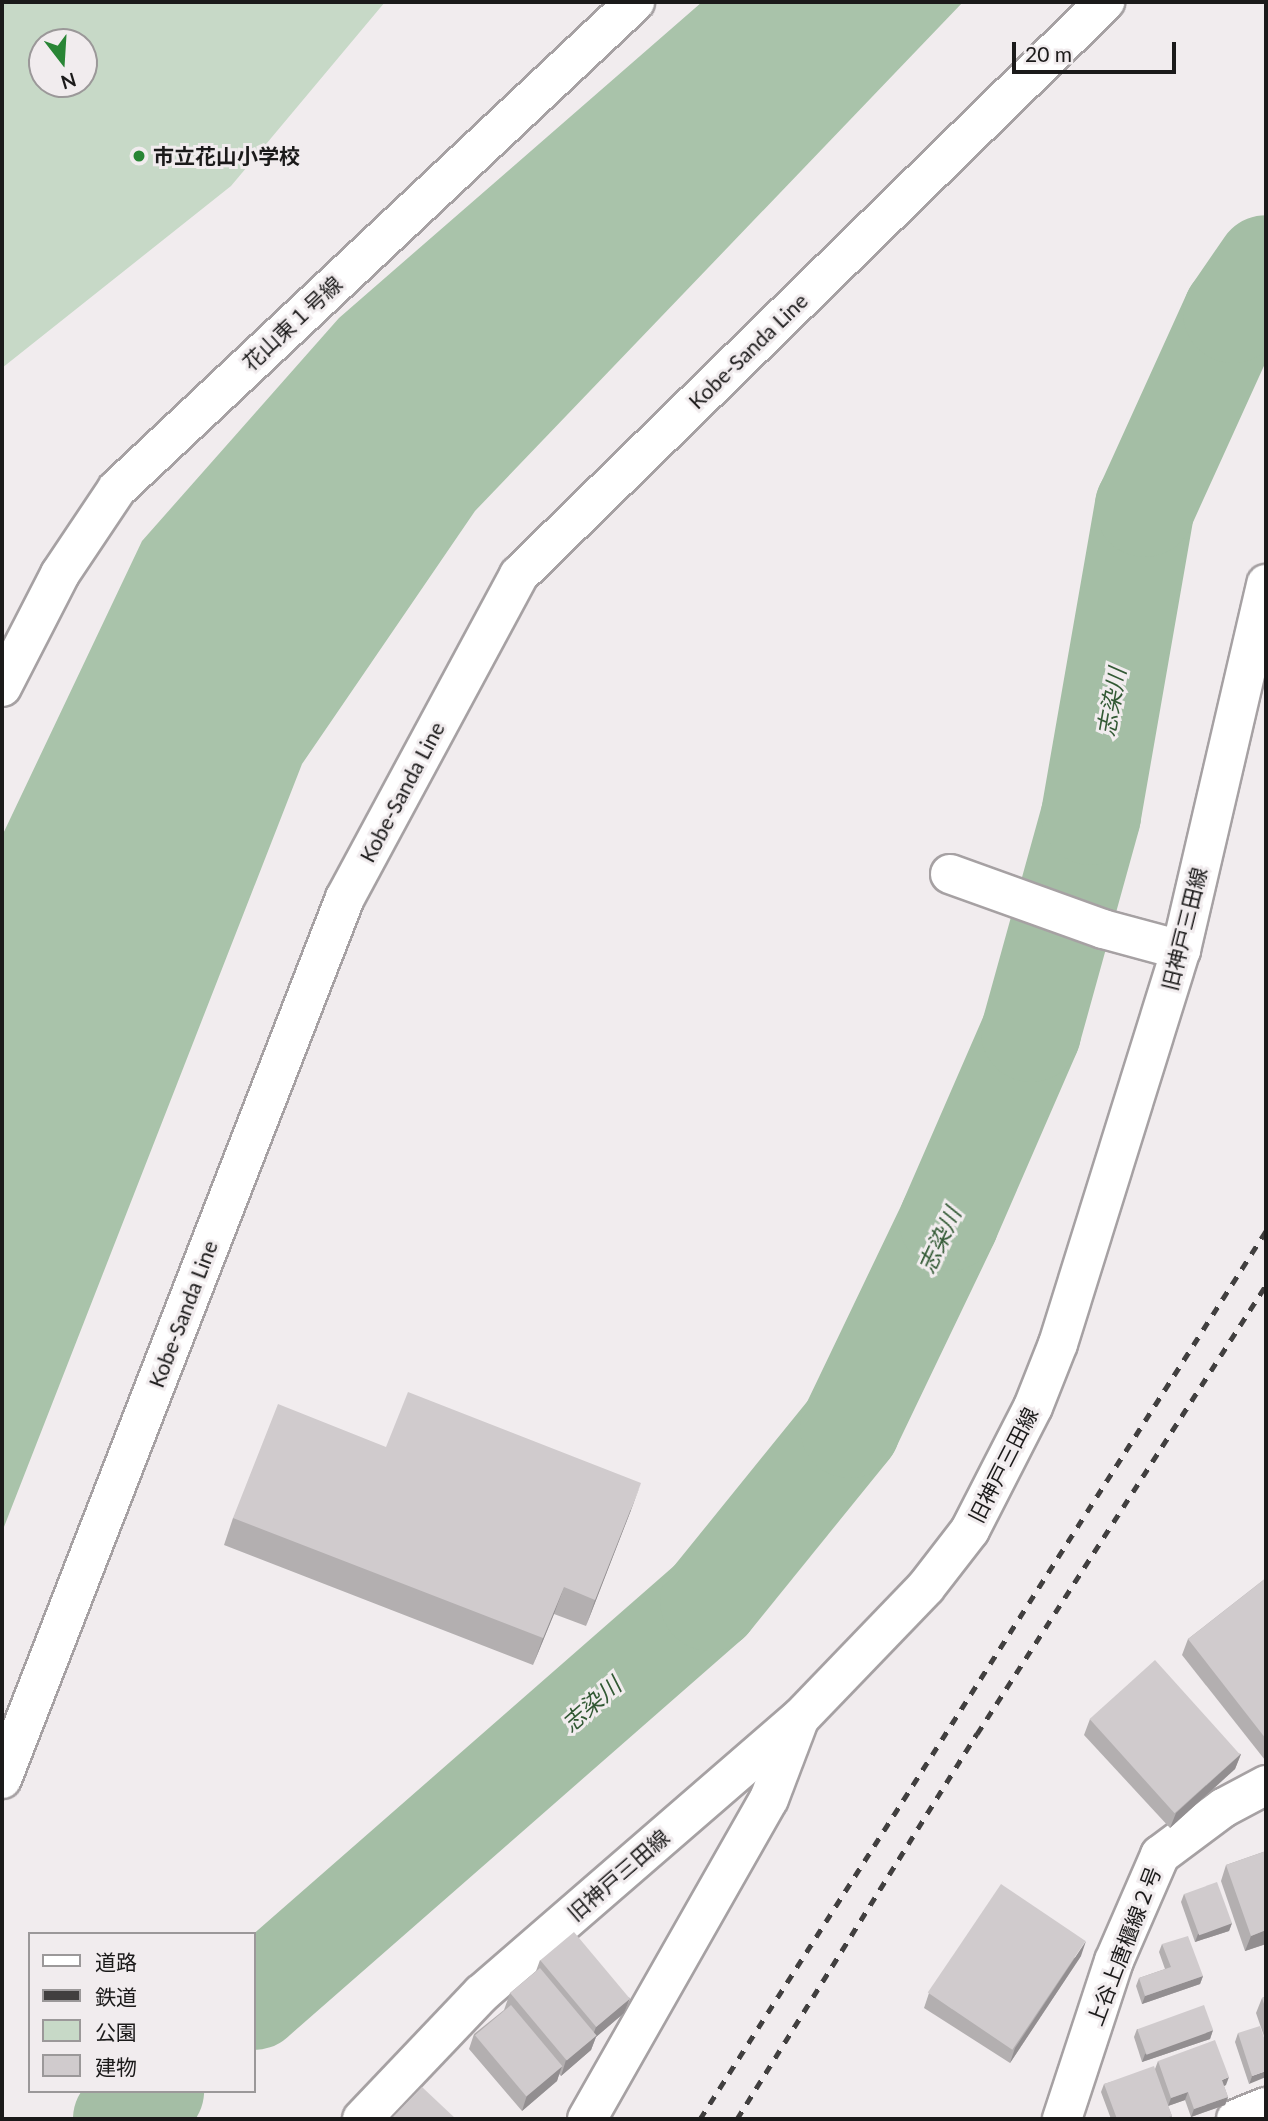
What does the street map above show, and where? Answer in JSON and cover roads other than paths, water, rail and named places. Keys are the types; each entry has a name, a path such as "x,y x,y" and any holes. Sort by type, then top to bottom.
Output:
{"street":[{"name":"花山東１号線","path":"2,687 60,574 117,489 635,2"},
{"name":"Kobe-Sanda Line","path":"2,1779 345,898 519,575 1105,2"},
{"name":"旧神戸三田線","path":"362,2119 481,1994 801,1717 926,1587 970,1530 1003,1469 1058,1344 1181,950 1266,584"},
{"path":"950,874 1103,929 1181,950"},
{"path":"587,2119 769,1799 801,1717"},
{"name":"上谷上唐櫃線２号","path":"1062,2119 1115,1961 1160,1856 1223,1808 1266,1785"},
{"path":"1236,2119 1266,2107"}],"waterway":[{"name":"志染川","path":"256,1998 710,1601 850,1428 949,1221 1031,1032 1091,815 1145,507 1233,313 1266,265"},
{"name":"志染川","path":"123,2119 152,2093"}],"railway":[{"path":"700,2119 1266,1231"},
{"path":"737,2119 977,1734 1266,1285"}],"place":[{"name":"市立花山小学校","path":"139,156"}]}
